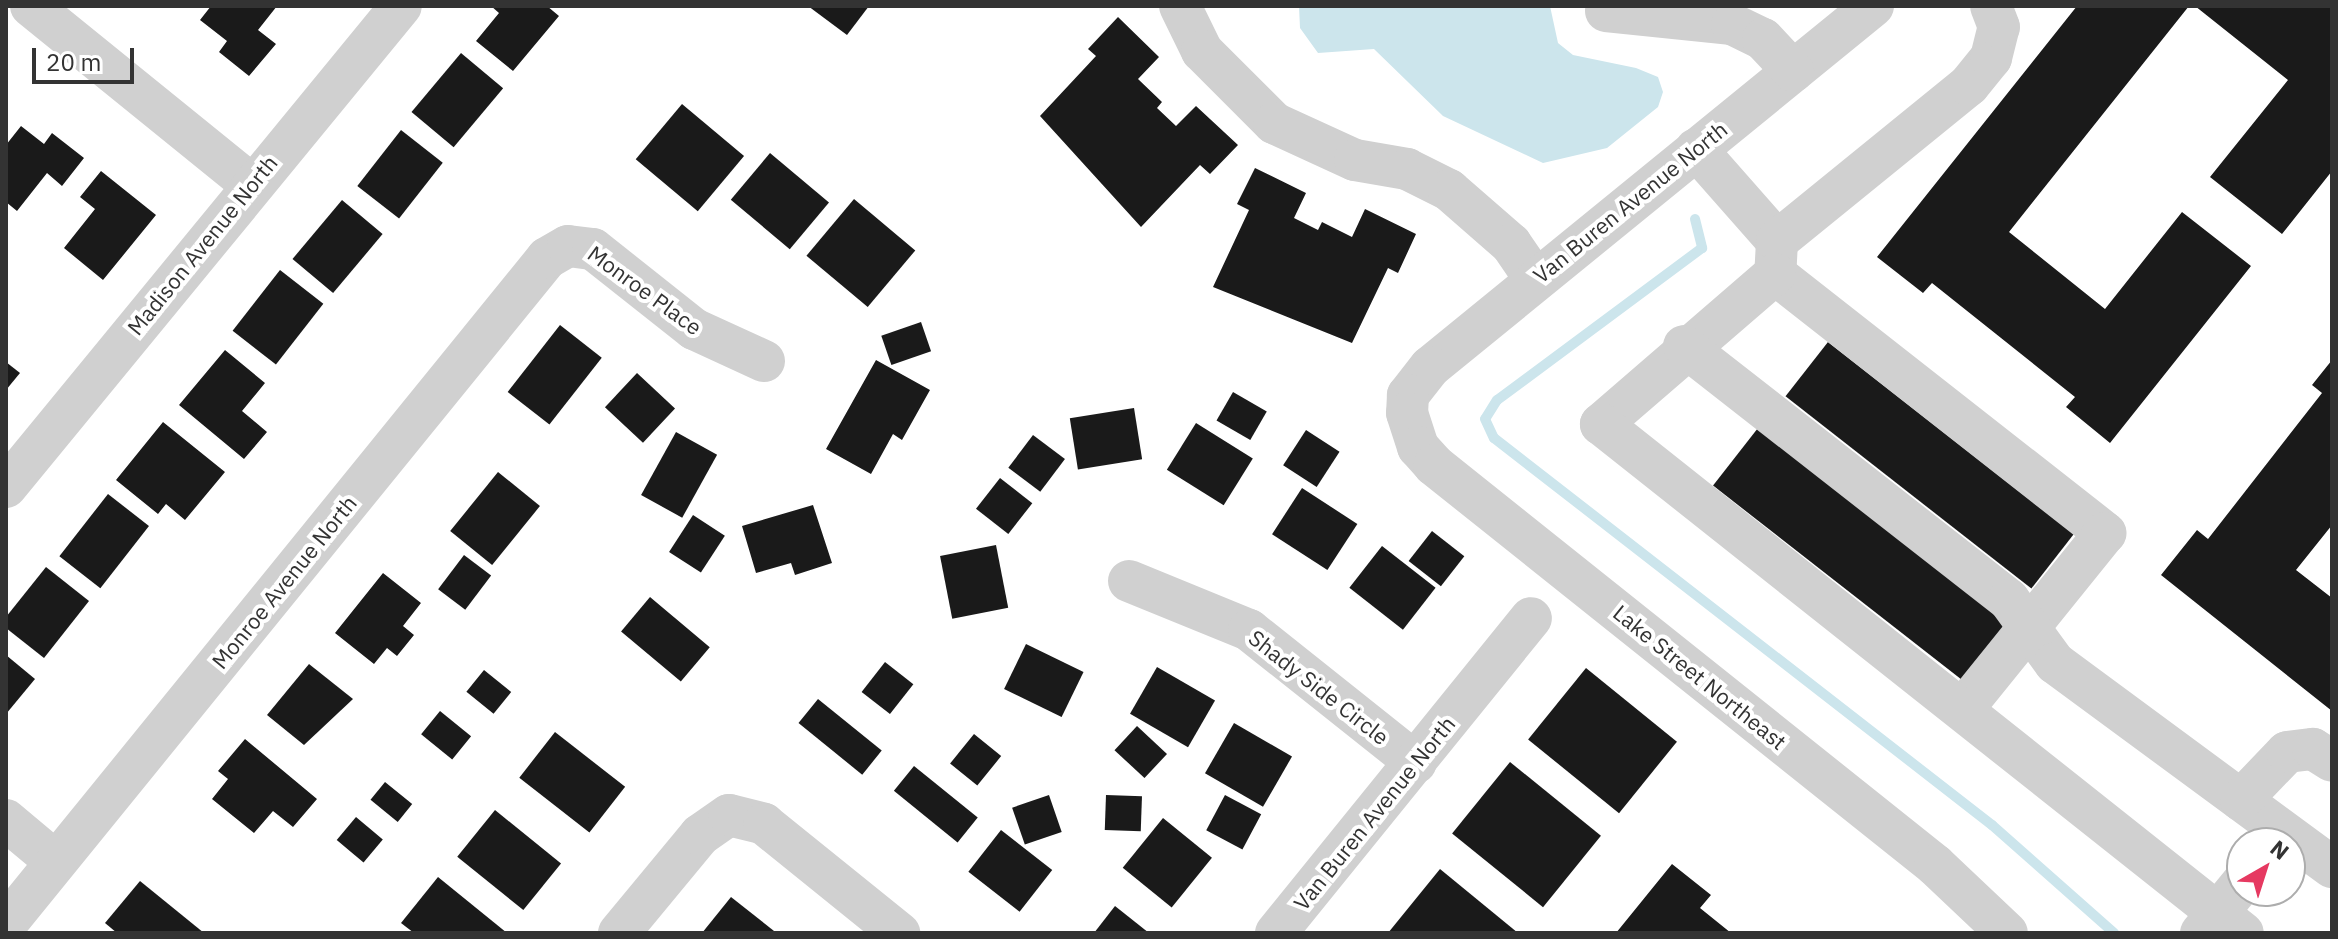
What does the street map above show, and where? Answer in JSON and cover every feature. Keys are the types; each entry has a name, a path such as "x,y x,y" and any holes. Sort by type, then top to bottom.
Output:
{"street":[{"path":"31,6 251,184"},
{"name":"Madison Avenue North","path":"6,487 251,184 401,6"},
{"path":"1180,6 1202,51 1274,123 1355,160 1407,169 1449,190 1511,244 1535,279"},
{"name":"Van Buren Avenue North","path":"1407,413 1408,395 1423,375 1535,279 1873,6"},
{"path":"1991,6 1999,27 1995,43 1969,85 1776,258 1601,424 2226,916"},
{"path":"1606,11 1732,24 1763,39 1793,71"},
{"path":"1696,149 1776,258 2105,533 1963,709"},
{"name":"Monroe Place","path":"568,246 593,249 694,329 764,361"},
{"name":"Monroe Avenue North","path":"6,924 547,258 568,246"},
{"path":"1684,346 2009,600 2027,631 2055,663 2241,800 2307,844"},
{"name":"Lake Street Northeast","path":"1407,413 1418,447 1434,465 1923,856 2007,933"},
{"name":"Shady Side Circle","path":"1129,581 1249,630 1416,763"},
{"name":"Van Buren Avenue North","path":"1276,933 1531,618"},
{"path":"2241,800 2287,752 2313,749 2332,761"},
{"path":"619,933 700,835 729,815 764,824 899,933"},
{"path":"6,820 56,862"}],"water":[{"path":"1299,6 1550,6 1558,43 1573,55 1636,68 1658,77 1663,92 1658,107 1607,148 1543,163 1443,116 1374,49 1318,53 1300,28"}],"building":[{"path":"211,6 277,6 258,30 276,44 249,76 219,52 227,41 200,20"},
{"path":"491,6 547,6 559,16 513,71 476,41 499,13"},
{"path":"808,6 869,6 847,35"},
{"path":"2077,6 2189,6 2009,232 2105,309 2182,212 2251,266 2110,443 2066,407 2075,397 1932,283 1923,293 1877,257"},
{"path":"2195,6 2332,6 2332,171 2282,234 2210,177 2288,80"},
{"path":"1118,17 1159,57 1138,79 1162,102 1157,108 1176,126 1196,106 1238,145 1210,174 1200,165 1141,227 1040,116 1096,56 1088,49"},
{"path":"461,53 503,88 454,147 412,112"},
{"path":"682,104 744,156 698,211 636,159"},
{"path":"21,126 44,144 52,133 84,158 62,186 47,173 17,211 6,202 6,145"},
{"path":"401,130 443,163 399,219 357,186"},
{"path":"770,153 829,202 790,249 731,200"},
{"path":"1255,168 1306,193 1294,218 1318,230 1322,222 1352,237 1365,209 1416,234 1398,273 1388,268 1352,343 1213,287 1249,210 1237,204"},
{"path":"101,171 156,215 103,280 64,248 95,209 80,197"},
{"path":"854,199 915,250 868,307 806,256"},
{"path":"342,200 383,234 333,293 293,259"},
{"path":"280,270 323,304 276,365 233,331"},
{"path":"921,322 931,351 891,365 881,336"},
{"path":"560,325 602,358 549,425 508,392"},
{"path":"1828,342 2074,534 2031,588 1786,396"},
{"path":"225,350 265,383 242,411 267,432 244,459 179,405"},
{"path":"876,360 930,390 902,440 893,434 871,474 826,449"},
{"path":"2332,360 2332,525 2296,570 2332,598 2332,711 2161,575 2197,530 2208,539 2322,393 2312,385"},
{"path":"6,362 20,373 6,390"},
{"path":"637,373 675,408 643,443 605,407"},
{"path":"1233,392 1267,412 1250,440 1216,421"},
{"path":"1134,408 1142,459 1078,470 1070,418"},
{"path":"163,422 225,472 185,520 166,504 158,514 116,480"},
{"path":"1196,423 1253,459 1224,505 1167,470"},
{"path":"1758,428 2007,623 1962,680 1713,486"},
{"path":"1306,430 1340,452 1317,487 1283,465"},
{"path":"676,432 717,455 682,518 641,495"},
{"path":"1033,435 1065,459 1040,492 1008,468"},
{"path":"498,472 540,506 492,565 450,531"},
{"path":"1000,478 1032,503 1008,534 976,509"},
{"path":"1302,488 1357,524 1327,570 1272,534"},
{"path":"108,494 149,526 100,588 59,556"},
{"path":"813,505 832,563 795,575 791,563 756,573 742,526"},
{"path":"693,515 725,536 701,573 669,552"},
{"path":"1432,531 1464,556 1441,586 1409,561"},
{"path":"996,545 1008,608 952,619 940,556"},
{"path":"1382,546 1436,588 1403,630 1349,588"},
{"path":"464,555 491,575 465,610 438,589"},
{"path":"46,567 89,601 44,658 6,628 6,617"},
{"path":"383,573 421,603 403,626 414,635 397,656 387,648 374,664 335,633"},
{"path":"650,597 710,647 681,682 621,631"},
{"path":"1026,644 1084,672 1062,717 1004,689"},
{"path":"6,655 35,679 6,714"},
{"path":"885,662 913,684 890,714 862,692"},
{"path":"309,664 353,699 304,745 267,715"},
{"path":"1157,667 1215,701 1188,747 1130,714"},
{"path":"1586,668 1677,742 1619,813 1528,739"},
{"path":"484,670 511,692 494,714 466,692"},
{"path":"818,699 882,751 862,775 798,723"},
{"path":"440,711 471,736 452,759 421,734"},
{"path":"1234,723 1292,756 1263,807 1205,773"},
{"path":"1137,726 1167,754 1144,778 1114,750"},
{"path":"555,732 625,787 589,832 519,778"},
{"path":"974,734 1001,756 977,786 950,764"},
{"path":"245,739 317,799 293,827 273,811 254,833 212,799 228,779 218,771"},
{"path":"1510,762 1601,836 1543,907 1452,833"},
{"path":"914,766 978,818 958,842 894,791"},
{"path":"385,782 412,804 398,822 371,800"},
{"path":"1049,795 1062,832 1025,845 1012,808"},
{"path":"1106,795 1142,796 1141,831 1105,830"},
{"path":"1225,795 1261,814 1242,850 1206,830"},
{"path":"495,810 561,863 523,910 457,857"},
{"path":"356,817 383,839 364,862 337,840"},
{"path":"1163,818 1212,858 1172,907 1123,868"},
{"path":"1001,830 1052,870 1020,912 968,872"},
{"path":"1672,864 1711,895 1700,908 1731,933 1616,933"},
{"path":"1440,869 1518,933 1388,933"},
{"path":"438,877 507,933 414,933 401,923"},
{"path":"140,881 204,933 117,933 105,923"},
{"path":"731,897 774,931 702,933"},
{"path":"1115,906 1149,933 1094,933"}],"waterway":[{"path":"1695,219 1702,248 1497,400 1485,419 1494,438 1992,825 2114,933"}]}
